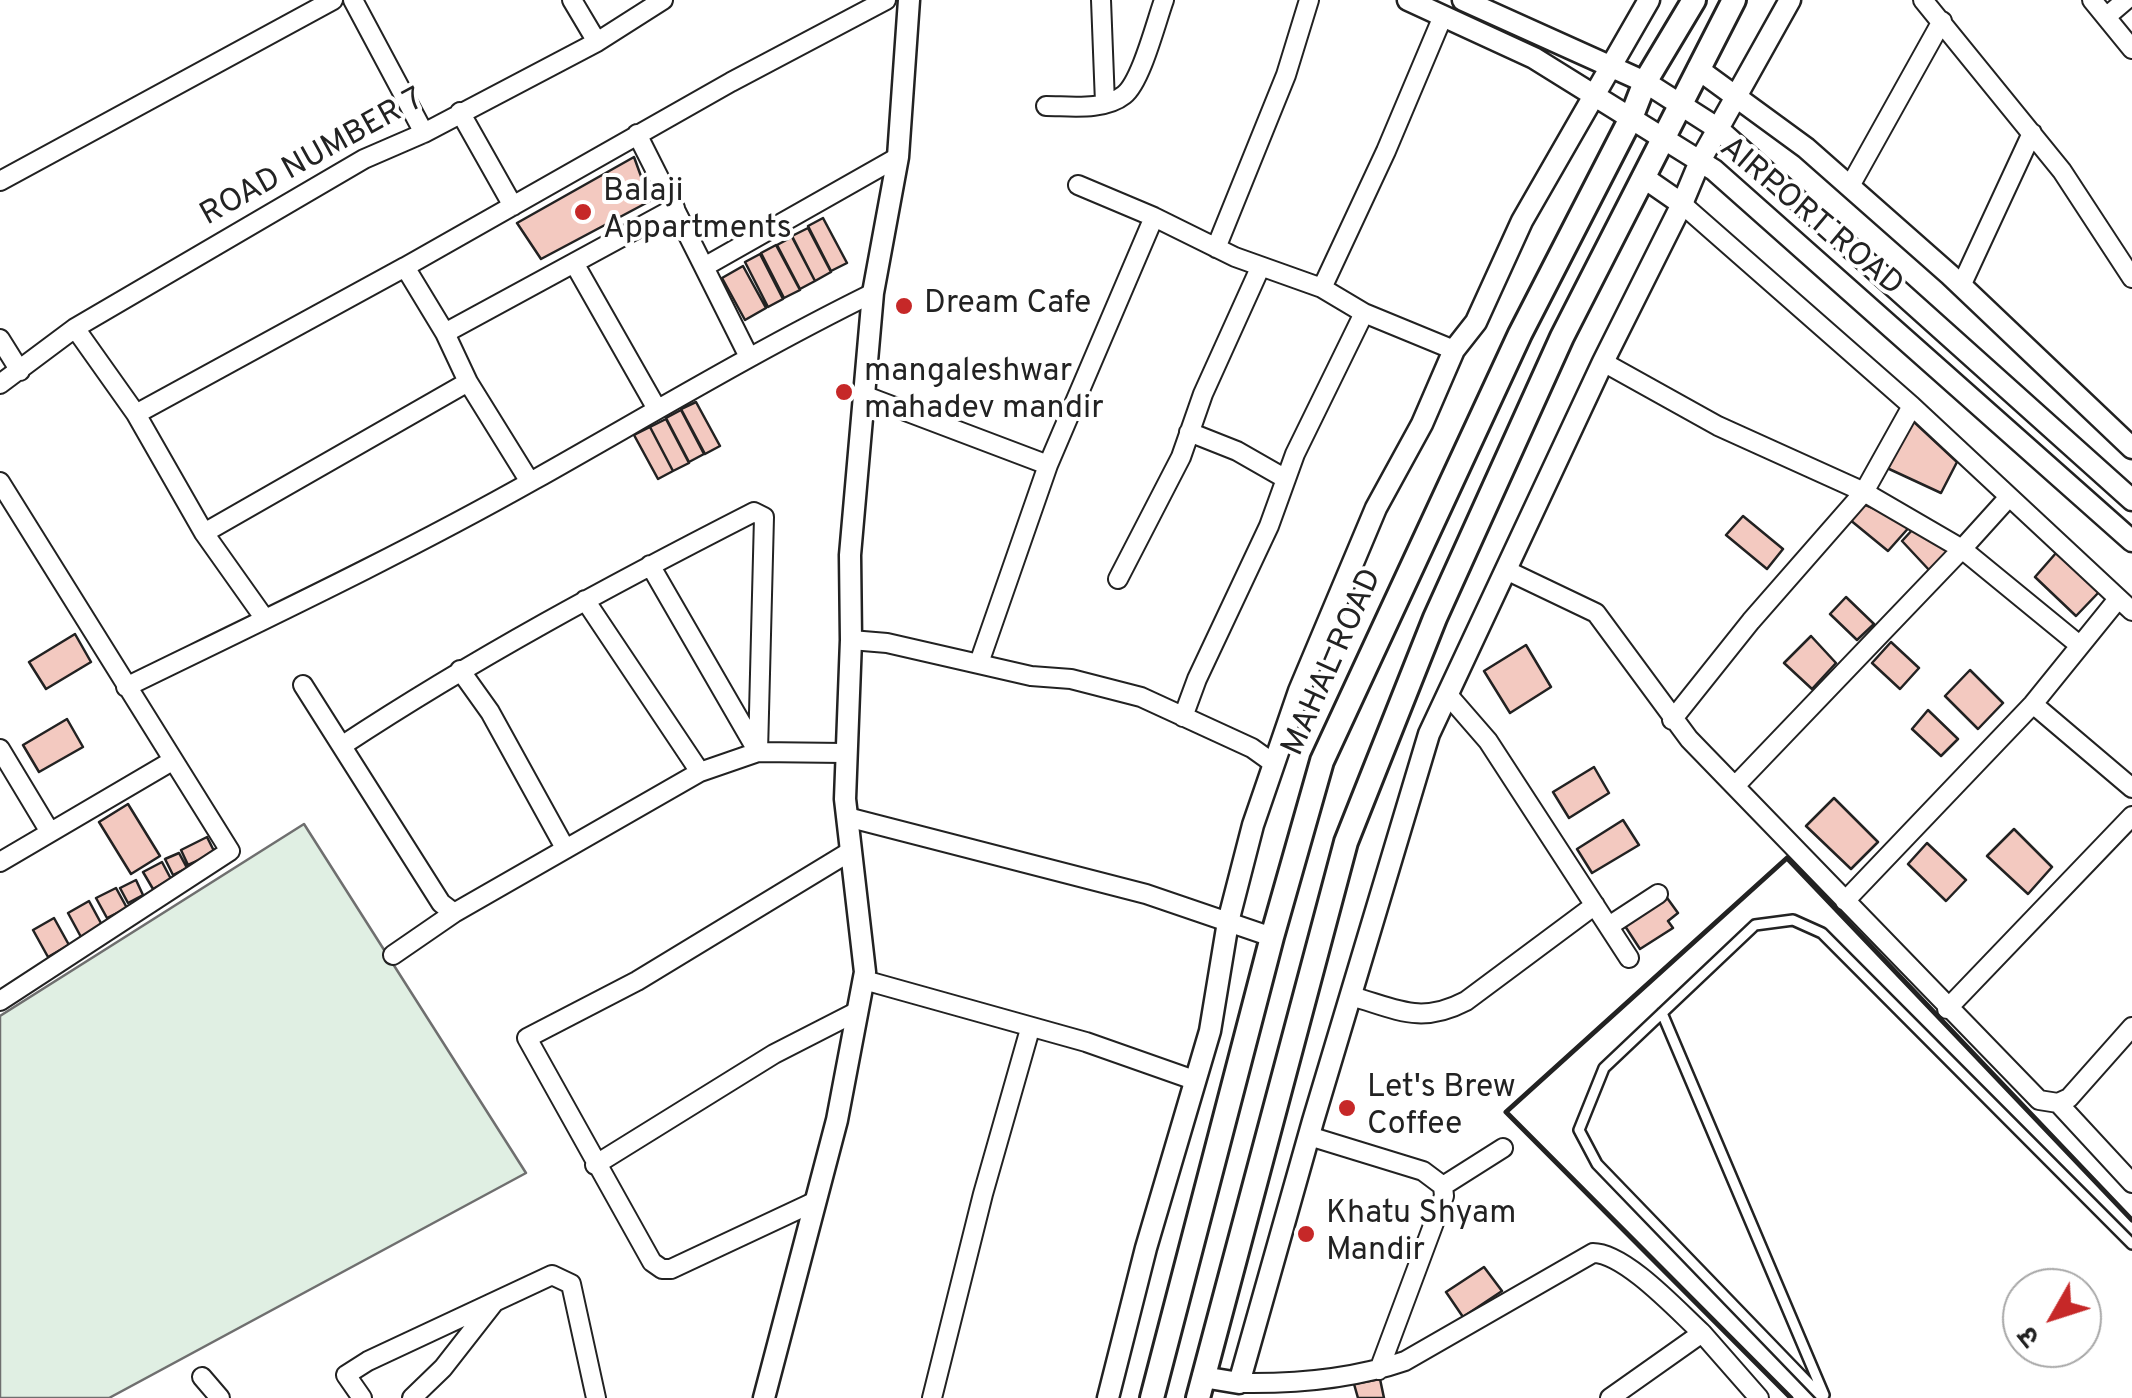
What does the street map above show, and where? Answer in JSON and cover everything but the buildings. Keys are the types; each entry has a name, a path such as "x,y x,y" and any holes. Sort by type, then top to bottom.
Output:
{"main road":[{"name":"MAHAL ROAD","path":"1152,1398 1322,761 1520,334 1646,82 1694,0"},
{"path":"1200,1387 1346,842 1435,618 1562,337 1734,0"}],"street":[{"path":"0,182 333,0"},
{"path":"353,0 424,133"},
{"path":"572,0 597,42"},
{"name":"ROAD NUMBER 7","path":"0,384 76,328 364,159 424,133 597,42 663,0"},
{"path":"136,414 637,134 886,0"},
{"path":"764,1398 838,1120 864,980 844,753 851,640 850,556 874,293 898,157 909,0"},
{"path":"1102,0 1105,103"},
{"path":"1046,106 1105,103 1126,95 1164,0"},
{"path":"1216,248 1286,74 1309,0"},
{"name":"AIRPORT ROAD","path":"1408,0 1534,58 1714,170 2132,541"},
{"name":"AIRPORT ROAD","path":"1464,0 1646,82 1717,128 2132,500"},
{"path":"1108,1398 1133,1294 1210,1031 1228,922 1253,824 1334,603 1454,350 1476,322 1522,221 1649,0"},
{"path":"1239,1384 1429,734 1700,161 1790,0"},
{"path":"1923,0 2062,171 2132,278"},
{"path":"2092,0 2132,49"},
{"path":"2106,17 2126,0"},
{"path":"1322,288 1443,16"},
{"path":"1850,186 1942,21"},
{"path":"1698,68 1806,148 1850,186 2132,448"},
{"path":"460,112 512,206"},
{"path":"1961,286 2032,133"},
{"path":"637,134 749,358"},
{"path":"704,267 898,157"},
{"path":"1642,176 1682,204 1912,406 2125,605 2078,644 2032,704 1845,901"},
{"path":"1078,185 1260,268 1322,288 1364,313 1454,350"},
{"path":"445,333 674,208"},
{"path":"979,663 1048,465 1154,217"},
{"path":"574,263 657,408"},
{"path":"405,266 445,333 468,382 530,482"},
{"path":"1118,580 1181,456 1203,394 1260,268"},
{"path":"126,687 344,582 874,293"},
{"path":"1184,717 1197,679 1269,526 1328,383 1364,313"},
{"path":"76,328 136,414 204,532 264,620"},
{"path":"0,339 20,371"},
{"path":"1603,362 1718,426 1864,492 1962,550 2078,644"},
{"path":"204,532 468,382"},
{"path":"863,395 1048,465"},
{"path":"1672,720 1750,621 1864,492 1912,406"},
{"path":"1189,432 1237,451 1286,479"},
{"path":"0,482 230,852 0,1001"},
{"path":"1735,786 2009,497"},
{"path":"342,745 460,670 754,512 764,518 758,752"},
{"path":"650,565 758,752"},
{"path":"1506,570 1596,613 1672,720 2039,1100 2058,1103 2069,1098 2132,1027"},
{"path":"585,600 700,772"},
{"path":"851,640 887,643 1031,676 1071,679 1141,697 1252,748 1273,763"},
{"path":"460,670 490,712 566,848"},
{"path":"303,685 441,904 454,913"},
{"path":"1448,695 1488,742 1629,958"},
{"path":"2032,704 2132,788"},
{"path":"0,749 50,832"},
{"path":"392,955 454,913 700,772 758,752 844,753"},
{"path":"0,862 172,761"},
{"path":"1947,1008 2132,816"},
{"path":"847,818 1146,894 1272,937"},
{"path":"814,1202 671,1269 662,1269 652,1262 527,1038 668,964 852,852"},
{"path":"1608,926 1658,894"},
{"path":"1351,996 1419,1016 1444,1012 1466,1001 1595,905"},
{"path":"864,980 1086,1042 1194,1080"},
{"path":"595,1164 774,1054 858,1011"},
{"path":"932,1398 1030,1028"},
{"path":"2058,1103 2132,1183"},
{"path":"1309,1136 1423,1171 1443,1186 1444,1196 1379,1370"},
{"path":"1443,1186 1503,1148"},
{"path":"1200,1387 1379,1370 1405,1361 1593,1253 1601,1253 1624,1264 1702,1332 1759,1398"},
{"path":"362,1398 346,1375 552,1275 570,1284 596,1398"},
{"path":"412,1398 443,1368 494,1303"},
{"path":"1610,1398 1702,1332"},
{"path":"202,1376 220,1398"}],"lane":[{"path":"1824,1398 1597,1164 1579,1130 1604,1068 1755,925 1793,920 1822,933 2132,1244"},
{"path":"1662,1014 1824,1398"}],"green space":[{"path":"304,824 526,1173 109,1398 0,1398 0,1016"}],"wall":[{"path":"1791,1398 1506,1112 1787,858 2132,1220"}],"place":[{"name":"Balaji Appartments","path":"583,212"},
{"name":"Dream Cafe","path":"904,306"},
{"name":"mangaleshwar mahadev mandir","path":"844,392"},
{"name":"Let's Brew Coffee","path":"1347,1108"},
{"name":"Khatu Shyam Mandir","path":"1306,1234"}]}
